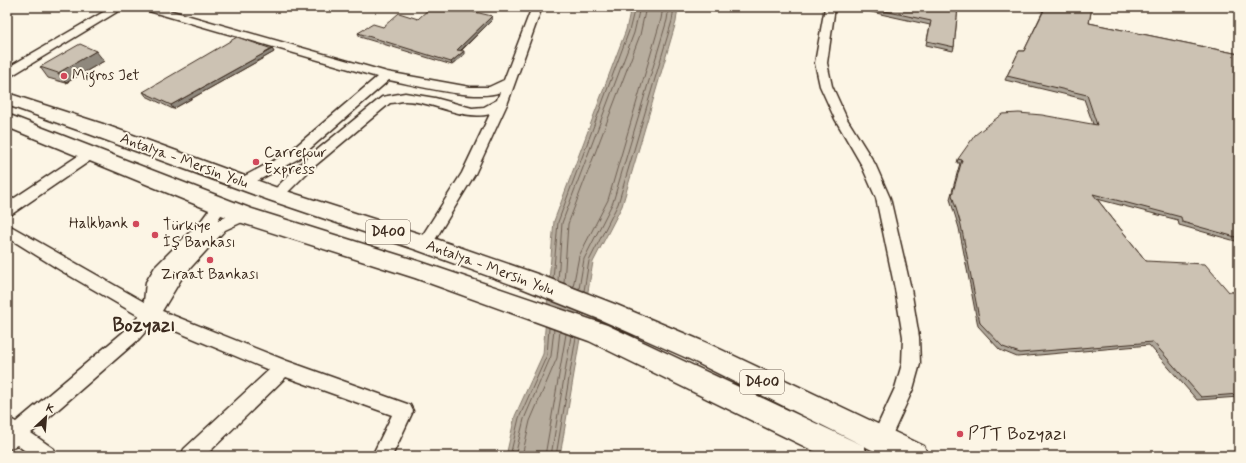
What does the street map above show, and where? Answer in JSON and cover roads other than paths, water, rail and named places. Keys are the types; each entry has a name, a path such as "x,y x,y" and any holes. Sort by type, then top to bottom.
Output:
{"highway":[{"name":"Antalya - Mersin Yolu","path":"7,99 96,129 276,195 425,244 532,282 603,322 854,456"},
{"name":"Antalya - Mersin Yolu","path":"7,120 92,153 244,216 421,271 519,304 603,322 698,351 914,456"},
{"path":"220,206 225,192 244,183"},
{"path":"244,216 257,211 268,204 276,195"}],"street":[{"path":"7,73 120,7"},
{"path":"146,7 386,76 470,91 491,91 510,82"},
{"path":"425,244 468,174 502,102 537,7"},
{"path":"830,7 821,63 826,86 840,119 868,164 883,198 903,289 911,338 911,364 904,389 880,440"},
{"path":"244,183 293,156 386,76"},
{"path":"276,195 304,167 386,100 405,97 435,102 472,112 487,111 502,102"},
{"path":"7,210 92,153"},
{"path":"151,314 154,282 162,271 206,225 220,206"},
{"path":"47,456 10,434 133,334 151,314 177,272 220,226 244,216"},
{"path":"7,230 66,266 151,314 283,368 404,411 382,456"},
{"path":"191,456 283,368"}],"water":[{"path":"631,7 678,7 676,22 622,206 593,262 560,456 506,456 515,416 543,354 554,221 626,30"}],"place":[{"name":"Migros Jet","path":"64,76"},
{"name":"Carrefour Express","path":"256,162"},
{"name":"Halkbank","path":"136,224"},
{"name":"Türkiye İş Bankası","path":"155,235"},
{"name":"Ziraat Bankası","path":"210,260"},
{"name":"PTT Bozyazı","path":"960,434"}],"district":[{"name":"Bozyazı","path":"144,325"}]}
